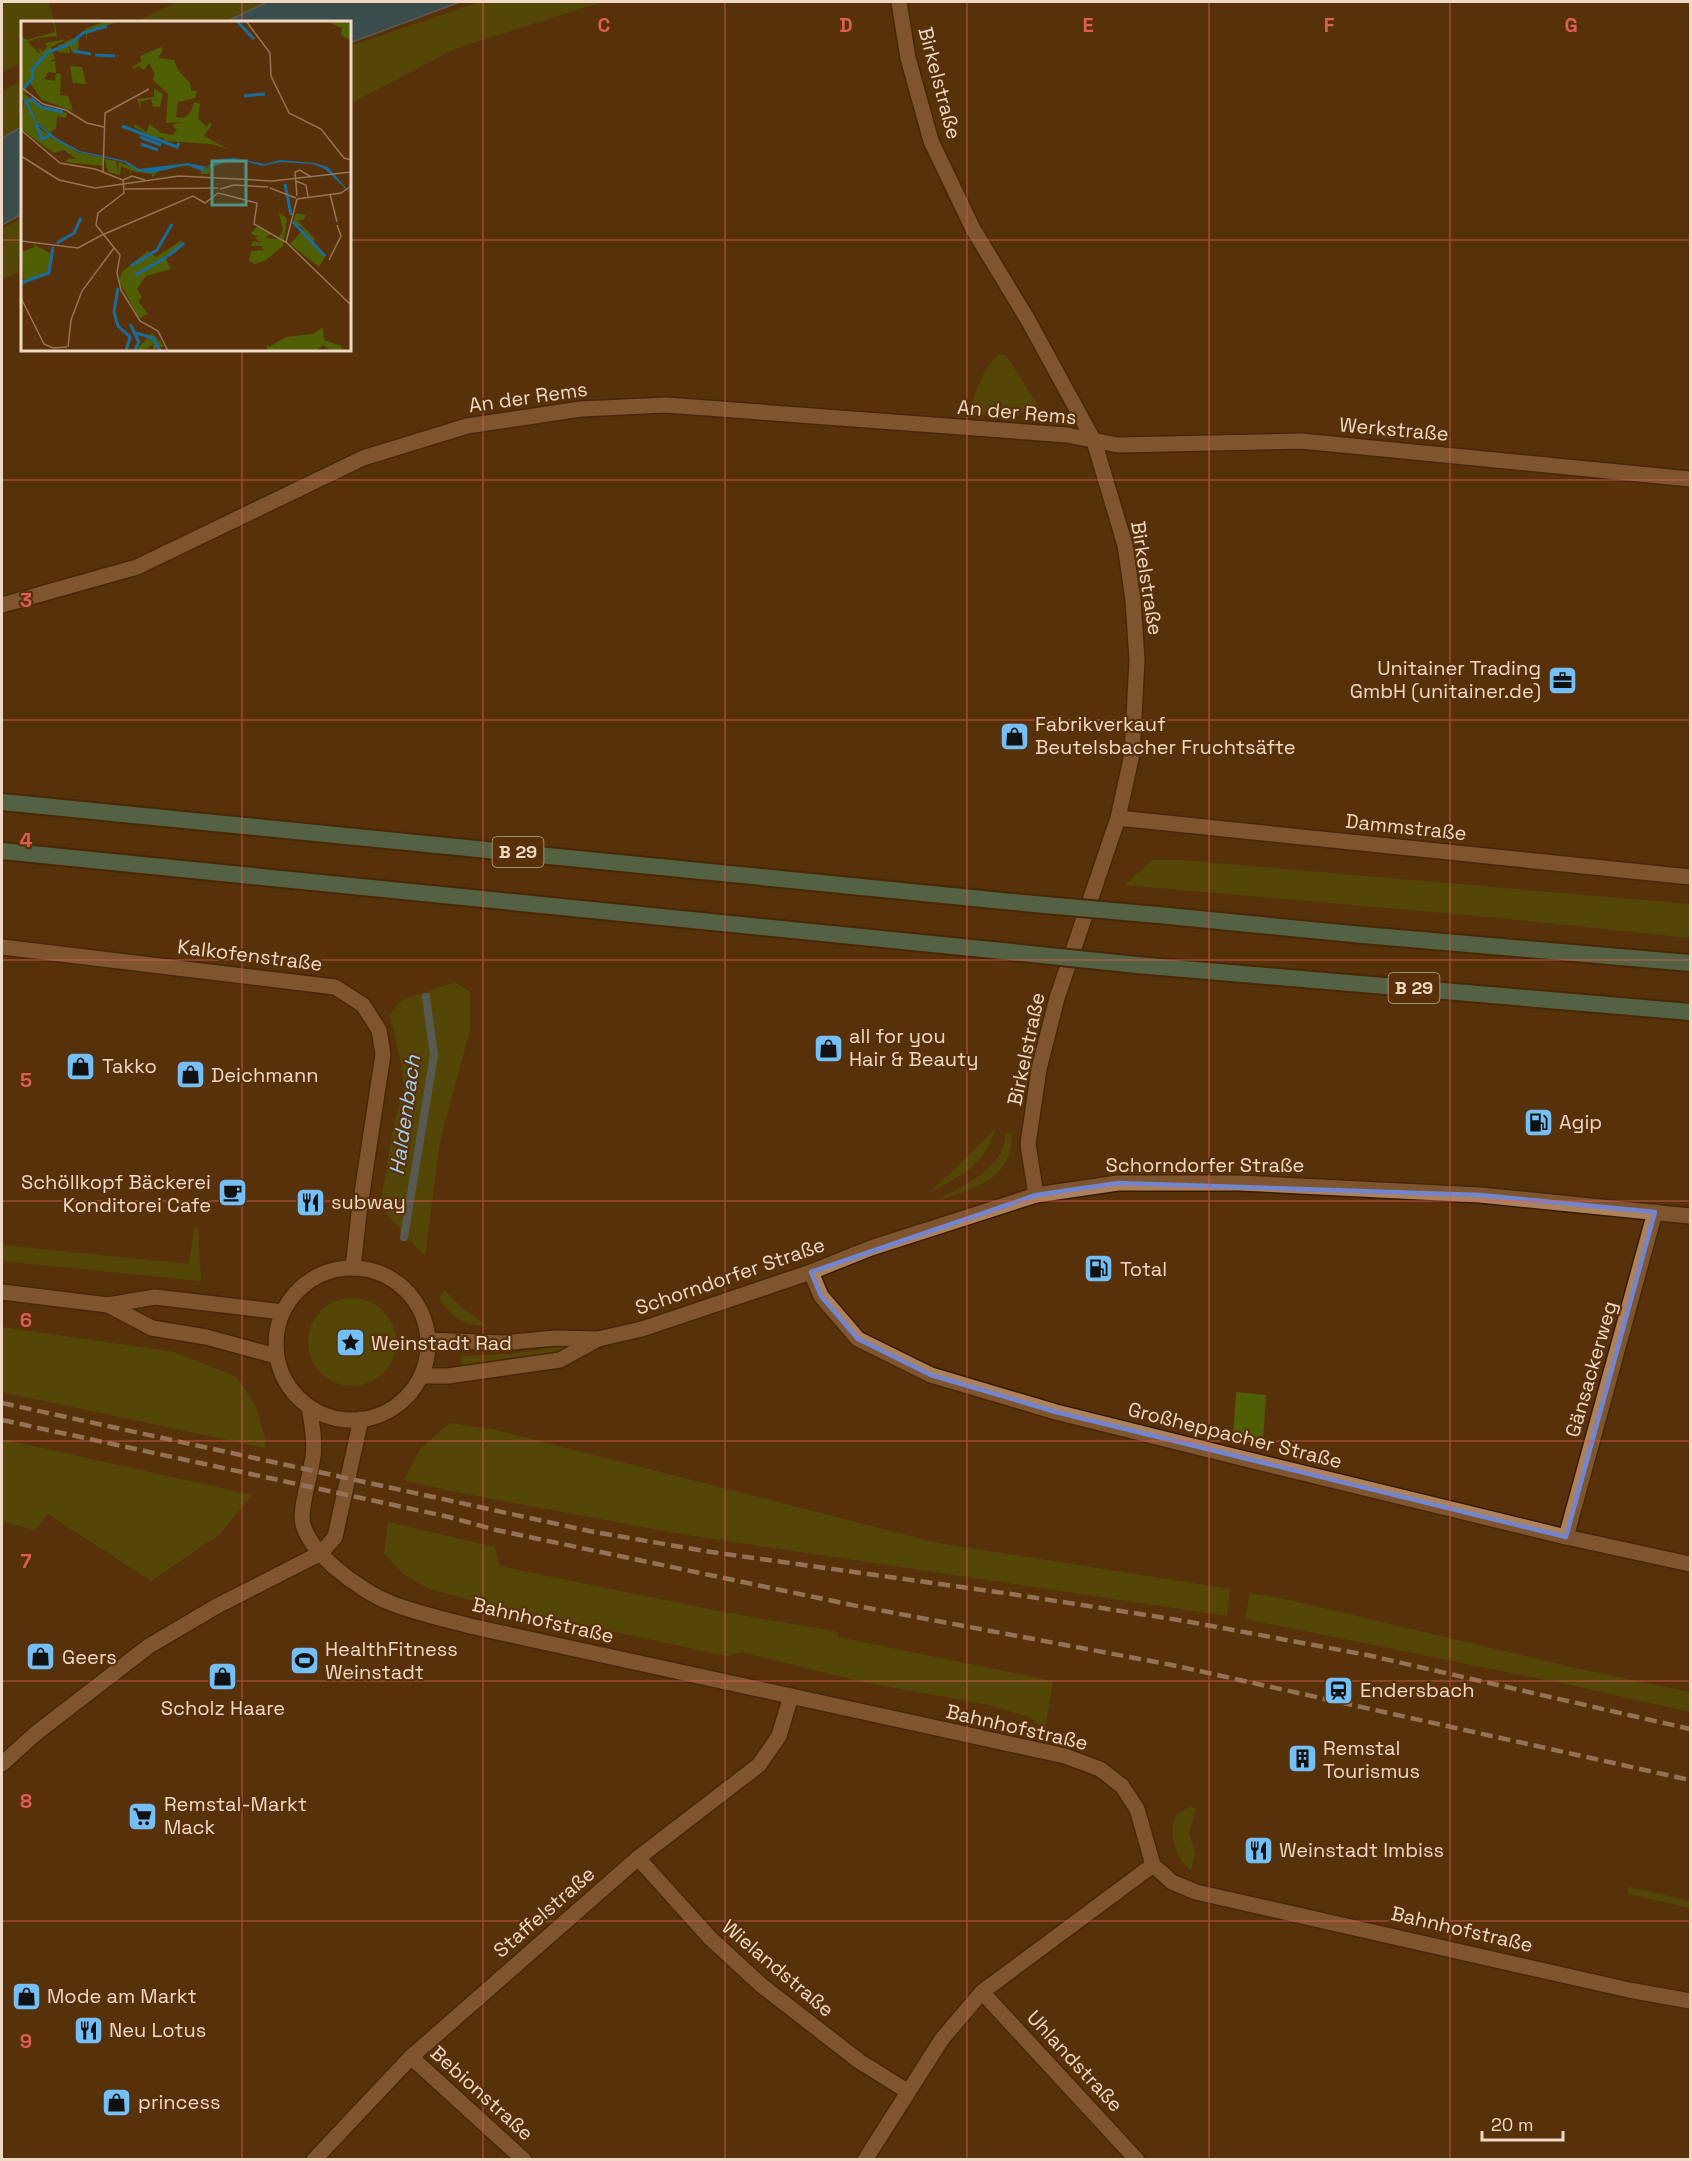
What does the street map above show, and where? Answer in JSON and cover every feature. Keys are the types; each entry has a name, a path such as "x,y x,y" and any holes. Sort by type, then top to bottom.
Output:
{"highway":[{"name":"B 29","path":"2,802 1034,904 1690,963"},
{"name":"B 29","path":"2,852 748,924 1137,965 1690,1012"}],"street":[{"name":"Birkelstraße","path":"899,2 908,58 931,141 973,229 1028,320 1094,441 1125,545 1133,600 1137,650 1132,754 1118,818 1057,998 1039,1069 1028,1144 1036,1195"},
{"name":"An der Rems","path":"2,605 137,567 363,458 467,426 581,408 666,405 1067,435 1094,441"},
{"name":"Werkstraße","path":"1094,441 1118,445 1301,441 1690,480"},
{"name":"Dammstraße","path":"1118,818 1690,877"},
{"name":"Kalkofenstraße","path":"2,946 335,987 363,1005 379,1030 383,1054 353,1268"},
{"name":"Schorndorfer Straße","path":"428,1341 503,1343 555,1338 598,1339 642,1329 811,1272 871,1248 1036,1195 1118,1182 1240,1183 1480,1195 1690,1216"},
{"name":"Gänsackerweg","path":"1566,1537 1655,1212"},
{"path":"353,1268 375,1272 396,1282 412,1298 423,1318 428,1341 427,1359 421,1376 411,1392 397,1405 380,1415 343,1420 309,1407 294,1393 282,1376 276,1356 276,1334 283,1312 295,1294 311,1280 331,1271 353,1268"},
{"name":"Großheppacher Straße","path":"811,1272 821,1296 858,1339 931,1375 1056,1412 1566,1537 1690,1564"},
{"path":"2,1292 108,1305 155,1297 283,1312"},
{"path":"108,1305 152,1328 206,1337 276,1356"},
{"name":"Schorndorfer Straße","path":"421,1376 448,1376 560,1360 598,1339"},
{"name":"Bahnhofstraße","path":"309,1407 314,1437 313,1456 302,1517 305,1533 321,1553 351,1581 389,1603 436,1617 1065,1756 1100,1770 1122,1786 1137,1809 1153,1865 1172,1882 1196,1892 1629,1990 1690,2001"},
{"path":"2,1764 35,1734 149,1646 217,1606 321,1553 335,1537 361,1419"},
{"name":"Staffelstraße","path":"314,2160 411,2057 638,1858 759,1765 779,1736 791,1696"},
{"name":"Wielandstraße","path":"638,1858 710,1938 761,1985 859,2061 907,2091"},
{"path":"865,2160 942,2039 982,1992 1153,1865"},
{"name":"Uhlandstraße","path":"982,1992 1137,2160"},
{"name":"Bebionstraße","path":"411,2057 524,2160"}],"highlighted area":[{"path":"1118,1183 1480,1195 1655,1212 1566,1537 1056,1412 931,1375 858,1339 821,1296 811,1272 1036,1195"}],"green space":[{"path":"2,2 48,2 55,21 21,21 21,63 2,73"},
{"path":"177,2 267,2 228,21 138,21"},
{"path":"479,2 602,2 454,49 351,103 351,46"},
{"path":"21,82 21,128 2,138 2,91"},
{"path":"21,219 21,271 2,279 2,229"},
{"path":"998,355 1006,355 1037,404 1015,415 971,414 980,382"},
{"path":"1152,860 1181,860 1690,904 1690,938 1501,918 1125,885"},
{"path":"455,982 470,992 470,1030 440,1141 425,1257 386,1213 381,1200 394,1123 404,1091 401,1062 390,1015 402,1000"},
{"path":"996,1128 985,1152 971,1168 931,1192"},
{"path":"1006,1133 1012,1134 1010,1150 1006,1162 998,1172 965,1192 938,1200 984,1172 999,1156"},
{"path":"198,1227 201,1281 2,1261 2,1245 189,1264 194,1229"},
{"path":"445,1291 485,1326 464,1322 452,1314 439,1297"},
{"path":"343,1298 361,1298 377,1305 389,1317 396,1333 396,1351 389,1367 377,1379 361,1386 343,1386 327,1379 315,1367 308,1351 308,1333 315,1317 327,1305"},
{"path":"2,1327 174,1352 237,1377 255,1405 266,1441 265,1448 2,1392"},
{"path":"565,1346 565,1351 461,1365 462,1356 509,1354"},
{"path":"1236,1392 1266,1395 1263,1441 1233,1439"},
{"path":"450,1423 492,1429 938,1543 1230,1589 1227,1616 681,1534 455,1492 404,1480 421,1448"},
{"path":"2,1439 252,1495 219,1535 151,1581 48,1514 34,1531 2,1522"},
{"path":"388,1522 495,1547 499,1566 718,1611 838,1632 838,1637 1053,1681 1045,1730 1029,1717 989,1705 863,1682 742,1652 727,1656 485,1604 430,1589 403,1574 384,1553"},
{"path":"1250,1593 1289,1600 1575,1668 1690,1692 1690,1712 1571,1685 1245,1619"},
{"path":"1190,1807 1196,1808 1189,1833 1195,1853 1191,1871 1177,1852 1173,1837 1177,1814"},
{"path":"1629,1887 1690,1901 1690,1908 1628,1894"}],"water":[{"path":"267,2 460,2 351,43 351,21 228,21"},
{"path":"21,128 21,215 2,225 2,138"}],"waterway":[{"name":"Haldenbach","path":"404,1237 434,1055 426,997"}],"railway":[{"path":"2,1403 594,1532 711,1552 1185,1621 1367,1655 1690,1729"},
{"path":"2,1420 449,1517 496,1530 852,1605 1172,1665 1690,1780"}],"place":[{"name":"Unitainer Trading GmbH (unitainer.de)","path":"1562,680"},
{"name":"Fabrikverkauf Beutelsbacher Fruchtsäfte","path":"1014,736"},
{"name":"all for you Hair & Beauty","path":"828,1048"},
{"name":"Takko","path":"81,1066"},
{"name":"Deichmann","path":"190,1075"},
{"name":"Agip","path":"1538,1122"},
{"name":"Schöllkopf Bäckerei Konditorei Cafe","path":"232,1193"},
{"name":"subway","path":"310,1202"},
{"name":"Total","path":"1099,1269"},
{"name":"Weinstadt Rad","path":"350,1343"},
{"name":"Geers","path":"41,1657"},
{"name":"HealthFitness Weinstadt","path":"304,1661"},
{"name":"Scholz Haare","path":"223,1677"},
{"name":"Endersbach","path":"1339,1690"},
{"name":"Remstal Tourismus","path":"1302,1759"},
{"name":"Remstal-Markt Mack","path":"143,1816"},
{"name":"Weinstadt Imbiss","path":"1258,1850"},
{"name":"Mode am Markt","path":"26,1996"},
{"name":"Neu Lotus","path":"88,2030"},
{"name":"princess","path":"117,2102"}]}
